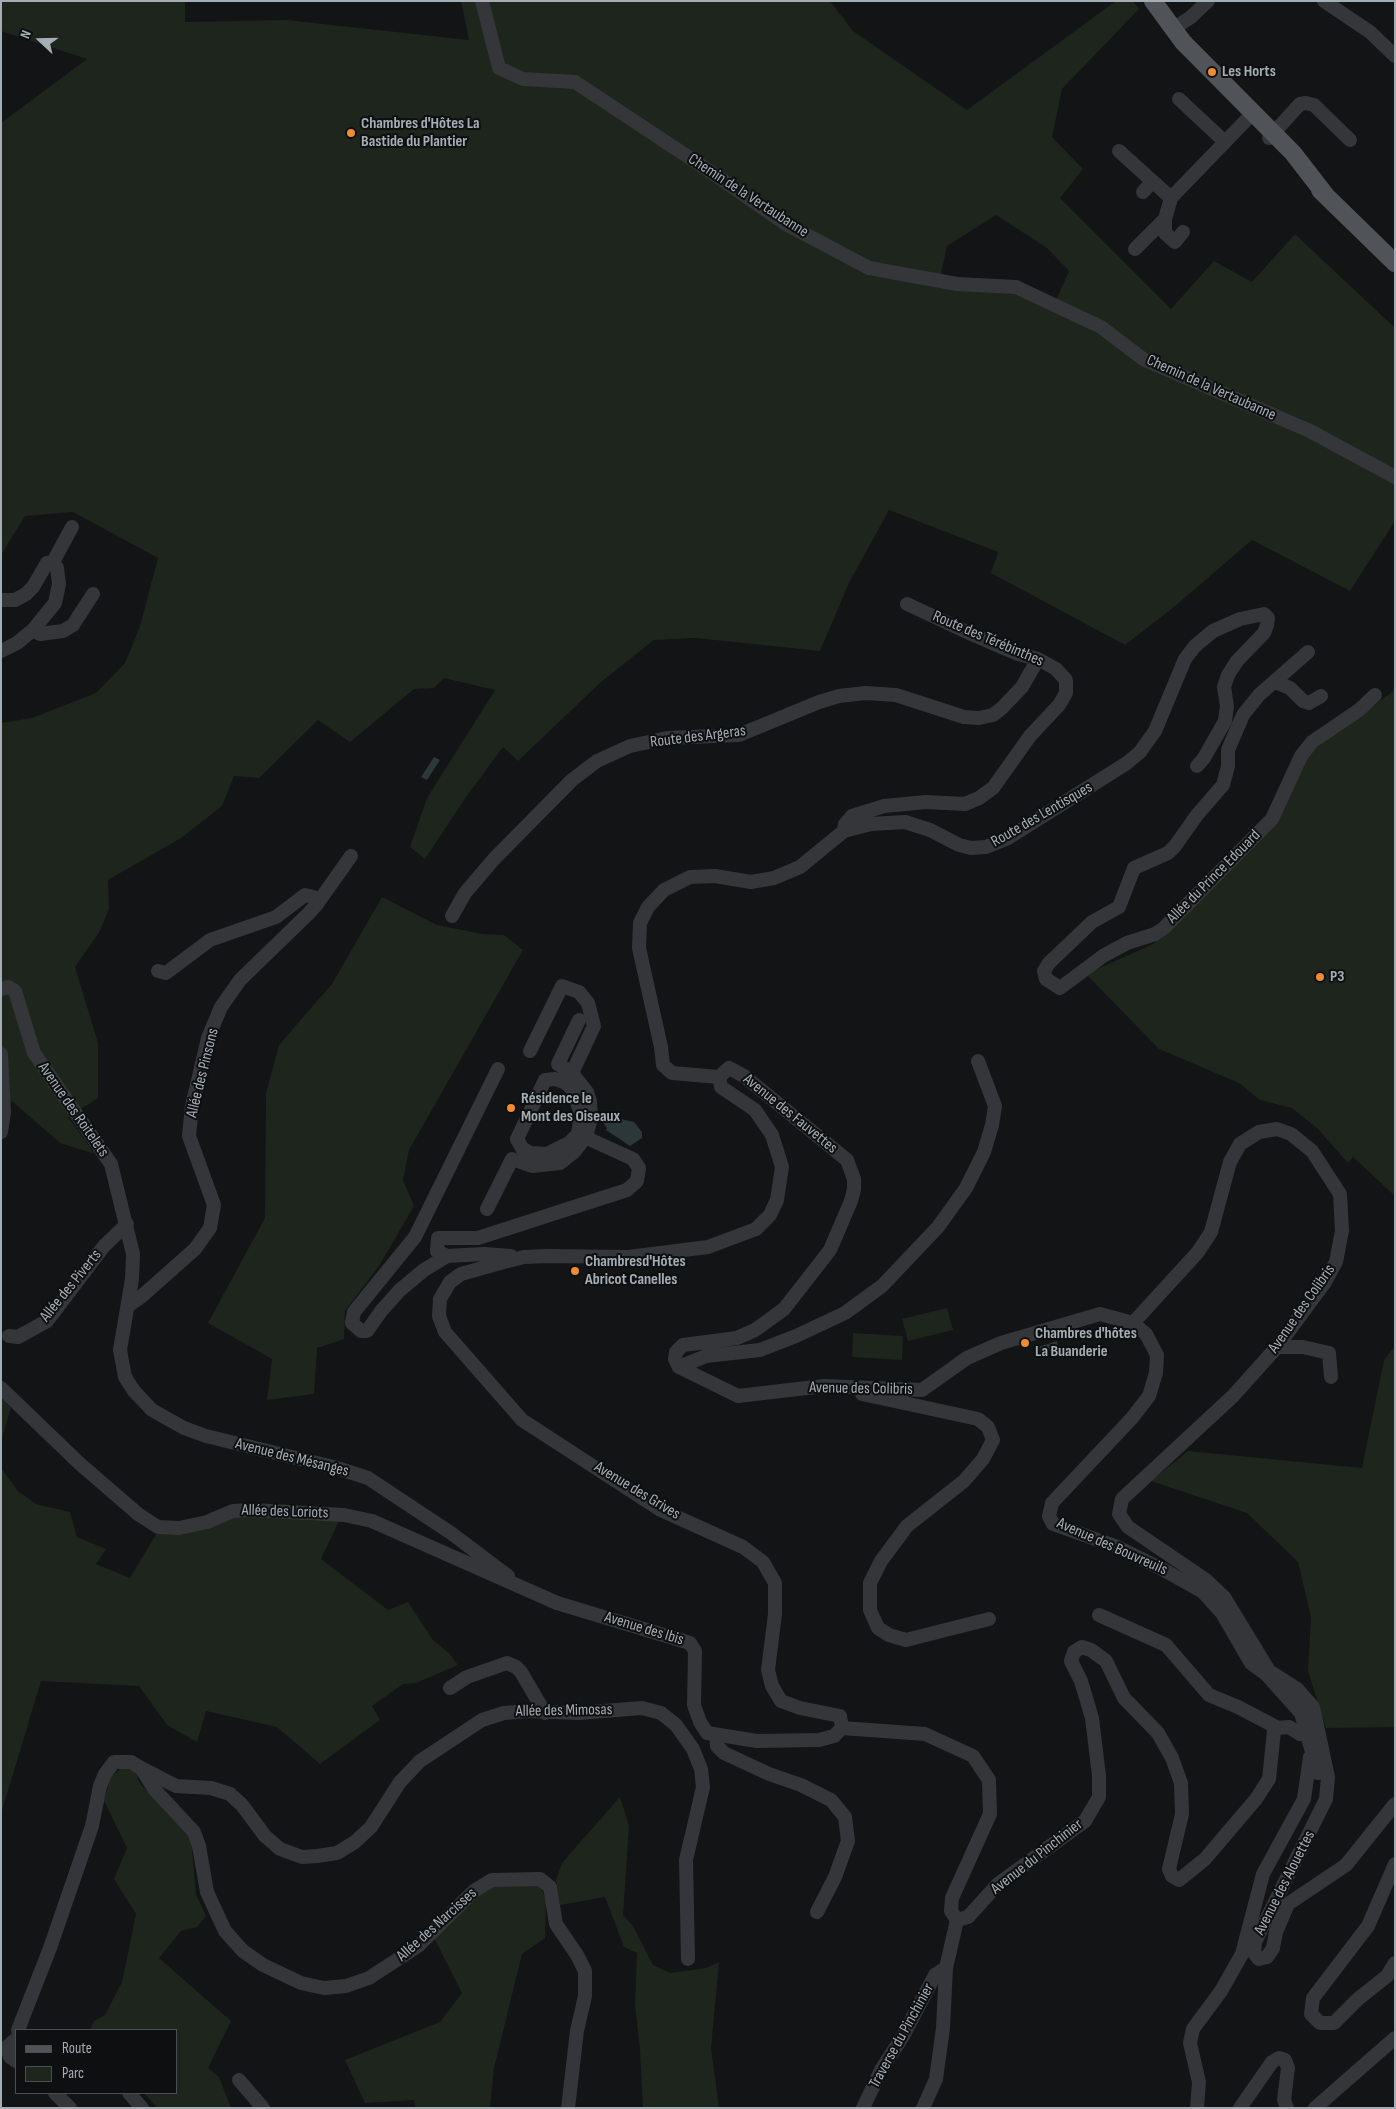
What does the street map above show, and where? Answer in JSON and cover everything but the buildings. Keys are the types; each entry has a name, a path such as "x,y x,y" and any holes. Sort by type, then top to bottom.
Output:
{"main road":[{"path":"1153,1 1172,29 1271,136 1306,168 1327,197 1395,263"}],"street":[{"name":"Chemin de la Vertaubanne","path":"482,1 499,68 523,79 575,82 786,224 870,268 957,284 1016,286 1101,327 1143,359 1310,430 1395,477"},
{"path":"1172,29 1191,17 1208,1"},
{"path":"1324,1 1370,32 1395,56"},
{"path":"1179,99 1225,142"},
{"path":"1271,136 1300,104 1306,102 1314,106 1350,140"},
{"path":"1184,232 1175,242 1166,233 1165,219 1171,198 1225,142 1255,117"},
{"path":"1119,151 1147,187 1171,198"},
{"path":"1135,249 1165,219"},
{"path":"1,600 15,600 26,594 33,587 47,564 53,562 72,527"},
{"path":"1,651 17,643 33,630 55,603 58,593 59,575 53,562"},
{"path":"33,630 40,634 63,631 73,625 93,594"},
{"name":"Route des Térébinthes","path":"844,831 845,824 852,816 884,806 926,802 965,804 979,798 993,788 1030,736 1059,705 1066,693 1066,680 1056,669 1038,659 1018,654 984,640 907,604"},
{"name":"Route des Lentisques","path":"719,1077 672,1073 663,1065 661,1047 639,948 640,923 648,907 664,890 690,877 715,876 751,882 774,878 800,867 844,831 871,824 905,822 930,830 960,845 971,848 986,847 1008,838 1134,758 1155,731 1185,659 1195,646 1214,631 1240,619 1264,614 1268,618 1264,633 1236,660 1228,675 1224,687 1227,706 1225,721 1215,740"},
{"path":"1197,766 1215,740 1228,750 1243,715 1259,696 1308,652"},
{"name":"Route des Argeras","path":"452,916 465,893 494,858 572,780 597,761 630,746 667,738 739,735 819,702 839,696 866,693 896,695 964,717 979,718 993,715 1002,708 1022,687 1038,659"},
{"path":"1275,682 1290,688 1303,701 1309,702 1321,696"},
{"name":"Allée du Prince Edouard","path":"1228,750 1228,766 1223,784 1174,846 1168,853 1134,868 1119,907 1092,922 1049,963 1044,971 1046,979 1060,988 1103,956 1127,943 1155,934 1164,928 1272,819 1301,756 1312,742 1359,710 1375,695"},
{"name":"Allée des Pinsons","path":"128,1306 195,1249 210,1228 214,1204 189,1136 192,1106 208,1038 222,1007 240,980 317,904 351,856"},
{"path":"158,971 166,973 210,940 276,917 305,896 314,897 317,904"},
{"path":"530,1051 562,986 578,992 588,1003 594,1026 572,1073"},
{"name":"Avenue des Roitelets","path":"1,989 8,987 16,991 34,1053 111,1164 133,1254 128,1306"},
{"path":"487,1209 512,1159 532,1166 560,1163 574,1152 591,1118 590,1100 587,1092 572,1073 558,1064 579,1020"},
{"path":"1,1054 4,1113 1,1132"},
{"path":"679,1368 706,1356 760,1350 796,1336 845,1312 882,1286 938,1227 966,1188 984,1152 992,1126 995,1106 978,1061"},
{"name":"Avenue des Fauvettes","path":"504,1262 524,1257 639,1256 708,1247 756,1229 770,1215 777,1200 782,1167 772,1135 755,1110 721,1087 719,1077 729,1068 744,1076 847,1160 854,1179 854,1189 851,1201 830,1250 784,1308 754,1330 736,1338 682,1345 676,1352 675,1359 679,1368"},
{"path":"498,1069 415,1237 354,1312 352,1323 361,1331 367,1331 400,1290 424,1270 447,1256 484,1254 524,1257"},
{"path":"556,1079 566,1083 572,1089 581,1114 582,1136 547,1154 530,1152 522,1148 517,1139 545,1080 556,1079"},
{"name":"Avenue des Colibris","path":"679,1368 738,1396 824,1386 922,1390 967,1358 1001,1342 1100,1314 1132,1323 1198,1252 1211,1232 1230,1162 1240,1144 1259,1132 1277,1129 1290,1134 1312,1151 1340,1194 1342,1231 1336,1262 1325,1282 1277,1347 1234,1396 1122,1499 1119,1514 1128,1527 1206,1580 1224,1597 1268,1672 1297,1689 1313,1707 1318,1746"},
{"path":"447,1256 437,1251 438,1238 478,1238 627,1190 637,1181 639,1168 633,1159 582,1136"},
{"name":"Allée des Piverts","path":"9,1336 18,1337 47,1321 104,1246 127,1224"},
{"name":"Avenue des Grives","path":"504,1262 461,1274 450,1282 440,1299 439,1316 445,1332 522,1420 658,1509 743,1547 763,1562 775,1583 775,1614 768,1670 772,1686 781,1701 800,1708 840,1716 842,1728"},
{"name":"Avenue des Mésanges","path":"128,1306 120,1350 125,1377 134,1391 152,1410 184,1428 206,1436 337,1468 368,1478 459,1539 520,1586"},
{"name":"Avenue des Bouvreuils","path":"1132,1323 1146,1334 1157,1355 1156,1373 1149,1396 1132,1418 1052,1503 1049,1516 1053,1524 1115,1546 1204,1592 1222,1613 1251,1663 1268,1672 1301,1712 1309,1735 1318,1746 1319,1776 1315,1822"},
{"path":"1277,1347 1303,1347 1329,1354 1331,1377"},
{"path":"824,1386 978,1419 988,1426 993,1440 983,1459 964,1481 907,1526 881,1561 870,1583 870,1610 878,1628 890,1635 906,1640 989,1619"},
{"name":"Allée des Loriots","path":"1,1388 79,1463 138,1514 158,1527 179,1528 207,1522 233,1511 344,1515 372,1521 520,1586"},
{"name":"Avenue des Ibis","path":"520,1586 557,1603 690,1643 695,1651 694,1705 700,1722 708,1733 716,1735 717,1746 724,1752 768,1774 801,1785 831,1800 845,1817 848,1841 835,1876 817,1912"},
{"path":"1099,1615 1166,1645 1210,1695 1278,1728 1289,1727 1300,1734 1309,1735"},
{"name":"Avenue du Pinchinier","path":"957,1920 968,1917 998,1884 1084,1821 1099,1797 1099,1776 1092,1718 1081,1681 1071,1661 1074,1652 1082,1647 1091,1650 1106,1661 1124,1698 1158,1733 1172,1758 1181,1783 1182,1814 1169,1869 1172,1876 1179,1880 1205,1859 1256,1800 1269,1779 1272,1758 1272,1736 1278,1728"},
{"path":"450,1688 467,1677 507,1663 521,1672 545,1713"},
{"name":"Allée des Mimosas","path":"141,1768 176,1786 211,1788 230,1794 242,1805 265,1836 280,1849 302,1857 317,1856 337,1853 355,1842 371,1827 400,1782 420,1761 482,1720 504,1713 528,1711 545,1713 642,1708 661,1713 676,1725 693,1749 702,1769 702,1787 686,1860 688,1959"},
{"path":"716,1735 756,1741 819,1740 834,1736 842,1728 925,1734 973,1756 989,1780 990,1814 952,1898 951,1911 957,1920"},
{"path":"1197,2108 1199,2082 1190,2043 1193,2029 1222,1991 1242,1954 1263,1874 1286,1836 1304,1799 1318,1746"},
{"path":"19,2029 50,1948 92,1826 100,1786 105,1774 114,1762 119,1761 131,1762 141,1768"},
{"name":"Allée des Narcisses","path":"141,1768 155,1790 194,1832 199,1846 207,1892 226,1931 244,1951 263,1965 301,1983 324,1988 346,1986 369,1978 418,1946 474,1891 492,1880 540,1879 550,1886 556,1924 577,1955 585,1971 585,1996 577,2031 568,2108"},
{"name":"Avenue des Alouettes","path":"1315,1822 1255,1942 1254,1953 1259,1959 1267,1957 1273,1948 1276,1932 1288,1904 1346,1865 1395,1804"},
{"path":"1395,1864 1368,1926 1313,1998 1311,2014 1320,2023 1334,2022 1358,1999 1387,1976 1395,1963"},
{"name":"Traverse du Pinchinier","path":"923,2108 936,2079 943,2028 946,1968 957,1920"},
{"name":"Traverse du Pinchinier","path":"863,2108 881,2070 903,2036 935,1975 946,1968"},
{"path":"15,2037 7,2047 10,2057 15,2060"},
{"path":"1315,2108 1395,2038"},
{"path":"1240,2108 1272,2062 1279,2058 1285,2060 1288,2068 1284,2100 1288,2108"},
{"path":"239,2080 263,2108"},
{"path":"56,2094 70,2108"},
{"path":"130,2094 142,2108"}],"green space":[{"path":"1,1 185,1 185,22 287,20 469,40 461,1 830,1 853,31 967,110 1116,1 1133,1 1139,9 1062,89 1052,137 1083,169 1060,198 1171,309 1214,261 1252,282 1295,234 1395,328 1395,521 1350,591 1252,540 1174,607 1125,645 991,573 998,552 889,510 849,583 820,651 696,638 654,640 601,682 518,761 503,747 466,797 425,859 410,847 427,798 495,690 444,678 434,688 414,689 350,742 318,720 259,778 234,776 222,806 181,838 108,880 109,909 100,931 75,967 98,1043 98,1098 68,1117 95,1154 60,1143 13,1102 1,1099 1,723 32,718 96,693 125,663 140,626 158,558 73,512 25,516 1,555 1,123 87,59 1,31","holes":["996,215 1047,248 1069,271 1052,309 1014,293 979,287 938,288 947,246"]},
{"path":"1395,685 1395,1196 1353,1157 1348,1163 1318,1129 1292,1108 1260,1100 1239,1083 1159,1049 1086,974 1153,944 1276,823 1309,753 1392,692"},
{"path":"382,897 437,925 482,934 504,935 523,950 409,1150 403,1180 414,1206 379,1266 345,1311 344,1339 317,1348 314,1394 267,1400 272,1359 208,1323 265,1218 266,1093 279,1045 332,984"},
{"path":"947,1308 953,1330 908,1341 902,1319"},
{"path":"853,1333 903,1336 902,1360 852,1357"},
{"path":"1395,1346 1395,1727 1326,1728 1308,1671 1311,1617 1298,1562 1247,1513 1151,1481 1188,1451 1362,1468 1384,1360"},
{"path":"1,1398 11,1408 1,1441"},
{"path":"1,1468 18,1491 36,1504 70,1512 77,1537 106,1549 96,1564 130,1578 158,1531 245,1515 340,1519 321,1559 388,1610 408,1602 433,1640 449,1653 458,1665 416,1683 403,1684 372,1706 380,1720 320,1764 277,1727 206,1711 197,1742 167,1725 139,1686 41,1681 1,1814"},
{"path":"135,1768 139,1782 191,1839 196,1894 206,1916 197,1927 181,1931 159,1958 231,2021 208,2068 219,2077 231,2108 157,2108 145,2094 178,2094 178,2029 90,2029 94,2021 105,2015 122,1982 136,1914 114,1879 127,1848 104,1801 110,1778 120,1769"},
{"path":"620,1797 629,1825 623,1915 633,1926 653,1965 670,1973 706,1968 719,1962 711,2048 719,2108 643,2108 640,2050 635,2005 637,1953 624,1947 605,1897 560,1905 556,1880 562,1863"},
{"path":"530,1883 539,1886 546,1898 545,1938 522,1954 494,2068 490,2108 415,2108 414,2100 365,2103 345,2060 440,2022 462,1993 433,1936 491,1886"}],"shaded area":[{"path":"434,757 440,760 427,780 421,777"},
{"path":"600,1114 634,1122 642,1132 642,1138 630,1146 606,1130 607,1128 598,1116"},
{"path":"1057,1341 1059,1350 1041,1355 1038,1347"}],"place":[{"name":"Les Horts","path":"1212,72"},
{"name":"Chambres d'Hôtes La Bastide du Plantier","path":"351,133"},
{"name":"P3","path":"1320,977"},
{"name":"Résidence le Mont des Oiseaux","path":"511,1108"},
{"name":"Chambresd'Hôtes Abricot Canelles","path":"575,1271"},
{"name":"Chambres d'hôtes La Buanderie","path":"1025,1343"}]}
